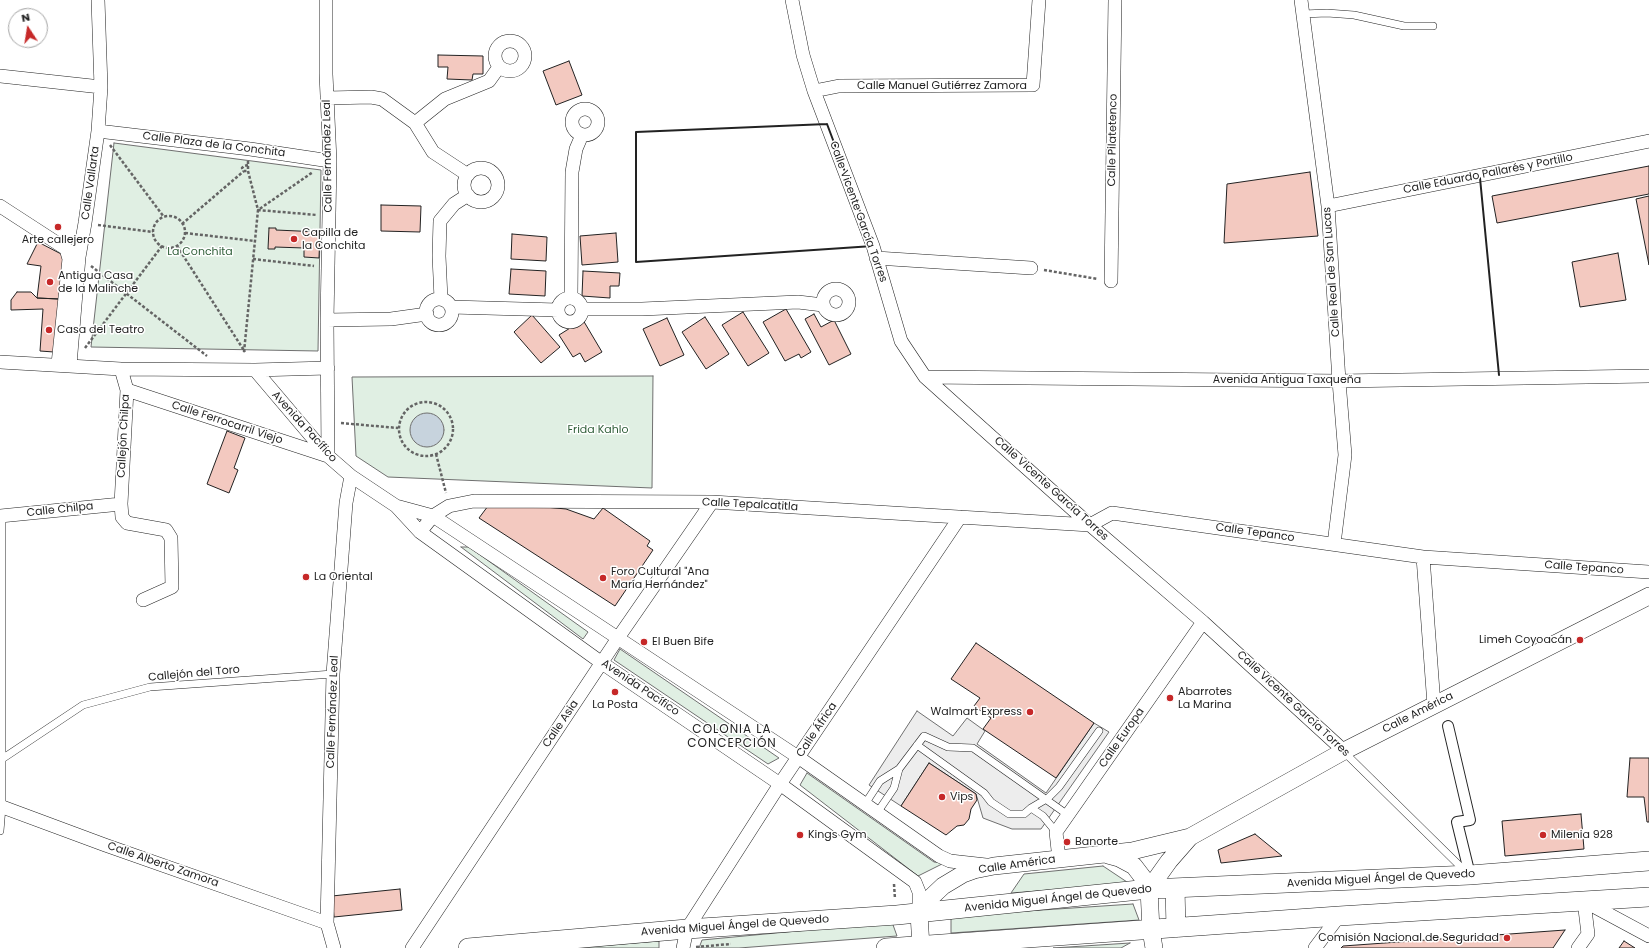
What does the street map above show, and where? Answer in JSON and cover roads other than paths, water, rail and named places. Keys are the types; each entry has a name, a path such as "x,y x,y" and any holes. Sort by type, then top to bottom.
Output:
{"main road":[{"name":"Avenida Miguel Ángel de Quevedo","path":"468,948 687,929 897,915 1149,889 1470,875 1649,861"},
{"path":"1175,888 1176,928"},
{"path":"886,948 1153,939 1176,928 1339,916 1649,897"}],"street":[{"name":"Calle Vallarta","path":"64,364 98,131 101,86 98,0"},
{"name":"Calle Fernández Leal","path":"326,0 327,98 330,161 327,320 328,456"},
{"name":"Calle Vicente García Torres","path":"792,0 803,55 814,91 876,258 901,341 925,377 1090,525 1204,622 1344,751"},
{"name":"Calle Manuel Gutiérrez Zamora","path":"814,91 839,86 1033,85 1039,0"},
{"name":"Calle Pilatetenco","path":"1111,281 1115,0"},
{"name":"Calle Real de San Lucas","path":"1301,0 1328,206 1345,455 1334,544"},
{"path":"415,123 445,100 489,81 499,67"},
{"path":"0,76 101,86"},
{"path":"327,98 371,96 382,99 415,123 433,152 468,175"},
{"name":"Calle Plaza de la Conchita","path":"98,131 250,149 330,161"},
{"path":"571,298 572,172 576,149 582,135"},
{"name":"Calle Eduardo Pallarés y Portillo","path":"1328,206 1649,141"},
{"path":"477,169 488,170 496,177 498,188 493,198 488,201 477,201 468,195 465,185 468,175 477,169"},
{"path":"468,195 454,204 440,221 439,256 446,303 452,316 446,323 442,324 434,324 428,318 428,306 433,301 446,303 558,310"},
{"path":"0,206 79,258"},
{"path":"64,364 69,258 66,249"},
{"path":"876,258 1031,268"},
{"path":"567,298 571,298 578,302 582,309 578,319 571,322 563,320 558,314 561,303 567,298"},
{"path":"582,309 642,309 798,302 823,305"},
{"path":"327,320 392,319 427,314"},
{"path":"0,362 64,364 121,369 255,370 328,368"},
{"name":"Callejón Chilpa","path":"120,504 127,390 121,369"},
{"name":"Avenida Pacífico","path":"255,370 328,456 351,476 396,506 420,532 602,663 780,784 915,882 918,887 921,946"},
{"name":"Avenida Antigua Taxqueña","path":"925,377 1339,381 1649,376"},
{"name":"Calle Ferrocarril Viejo","path":"127,390 328,456"},
{"name":"Calle Fernández Leal","path":"334,948 327,923 333,674 346,503 351,476"},
{"name":"Calle Tepalcatitla","path":"420,532 432,516 449,506 474,500 712,502 1090,525"},
{"name":"Calle Asia","path":"412,948 618,638 712,502"},
{"path":"120,504 122,517 127,523 166,530 171,538 172,587 143,600"},
{"name":"Calle Chilpa","path":"1,516 120,504"},
{"name":"Avenida Pacífico","path":"396,506 432,516 798,757 939,856 950,861 994,866"},
{"name":"Calle Tepanco","path":"1090,525 1112,513 1423,557 1649,572"},
{"name":"Calle África","path":"683,948 687,929 780,784 960,517"},
{"path":"1423,557 1434,705"},
{"name":"Calle América","path":"920,913 926,902 951,881 969,872 994,866 1132,851 1190,837 1344,751 1649,596"},
{"name":"Calle Europa","path":"1056,832 1204,622"},
{"path":"1448,726 1470,820 1457,822 1470,875"},
{"name":"Calle Alberto Zamora","path":"1,807 327,923"},
{"path":"1056,832 1058,859"},
{"name":"Calle América","path":"1106,854 1119,858 1134,866 1142,875 1149,889 1169,860 1190,837"},
{"path":"1142,948 1153,939 1149,889"},
{"path":"1584,901 1649,936"},
{"path":"1578,948 1588,934 1584,901"},
{"path":"1315,948 1339,916"}],"lane":[{"path":"1303,14 1327,13 1354,15 1404,26 1433,26"},
{"path":"0,831 2,759 1,516"},
{"name":"Callejón del Toro","path":"2,759 83,705 150,687 333,674"},
{"path":"917,746 984,793 991,802 1009,814 1024,814 1059,787 1099,732"},
{"path":"865,804 880,781 899,769 924,736 948,747 973,748 1038,793 1044,800 1068,815"},
{"name":"Calle Vicente García Torres","path":"1344,751 1470,875"},
{"path":"877,813 894,788 899,769"},
{"path":"1031,808 1043,816 1056,832"}],"place":[{"name":"Arte callejero","path":"58,227"},
{"name":"Capilla de la Conchita","path":"294,239"},
{"name":"Antigua Casa de la Malinche","path":"50,282"},
{"name":"Casa del Teatro","path":"49,330"},
{"name":"La Oriental","path":"306,577"},
{"name":"Foro Cultural \"Ana María Hernández\"","path":"603,578"},
{"name":"Limeh Coyoacán","path":"1580,640"},
{"name":"El Buen Bife","path":"644,642"},
{"name":"La Posta","path":"615,692"},
{"name":"Abarrotes La Marina","path":"1170,698"},
{"name":"Walmart Express","path":"1030,712"},
{"name":"Vips","path":"942,797"},
{"name":"Kings Gym","path":"800,835"},
{"name":"Milenia 928","path":"1543,835"},
{"name":"Banorte","path":"1067,842"},
{"name":"Comisión Nacional de Seguridad","path":"1507,938"}],"district":[{"name":"COLONIA LA CONCEPCIÓN","path":"732,737"}],"park label":[{"name":"La Conchita","path":"200,252"},
{"name":"Frida Kahlo","path":"598,430"}]}
